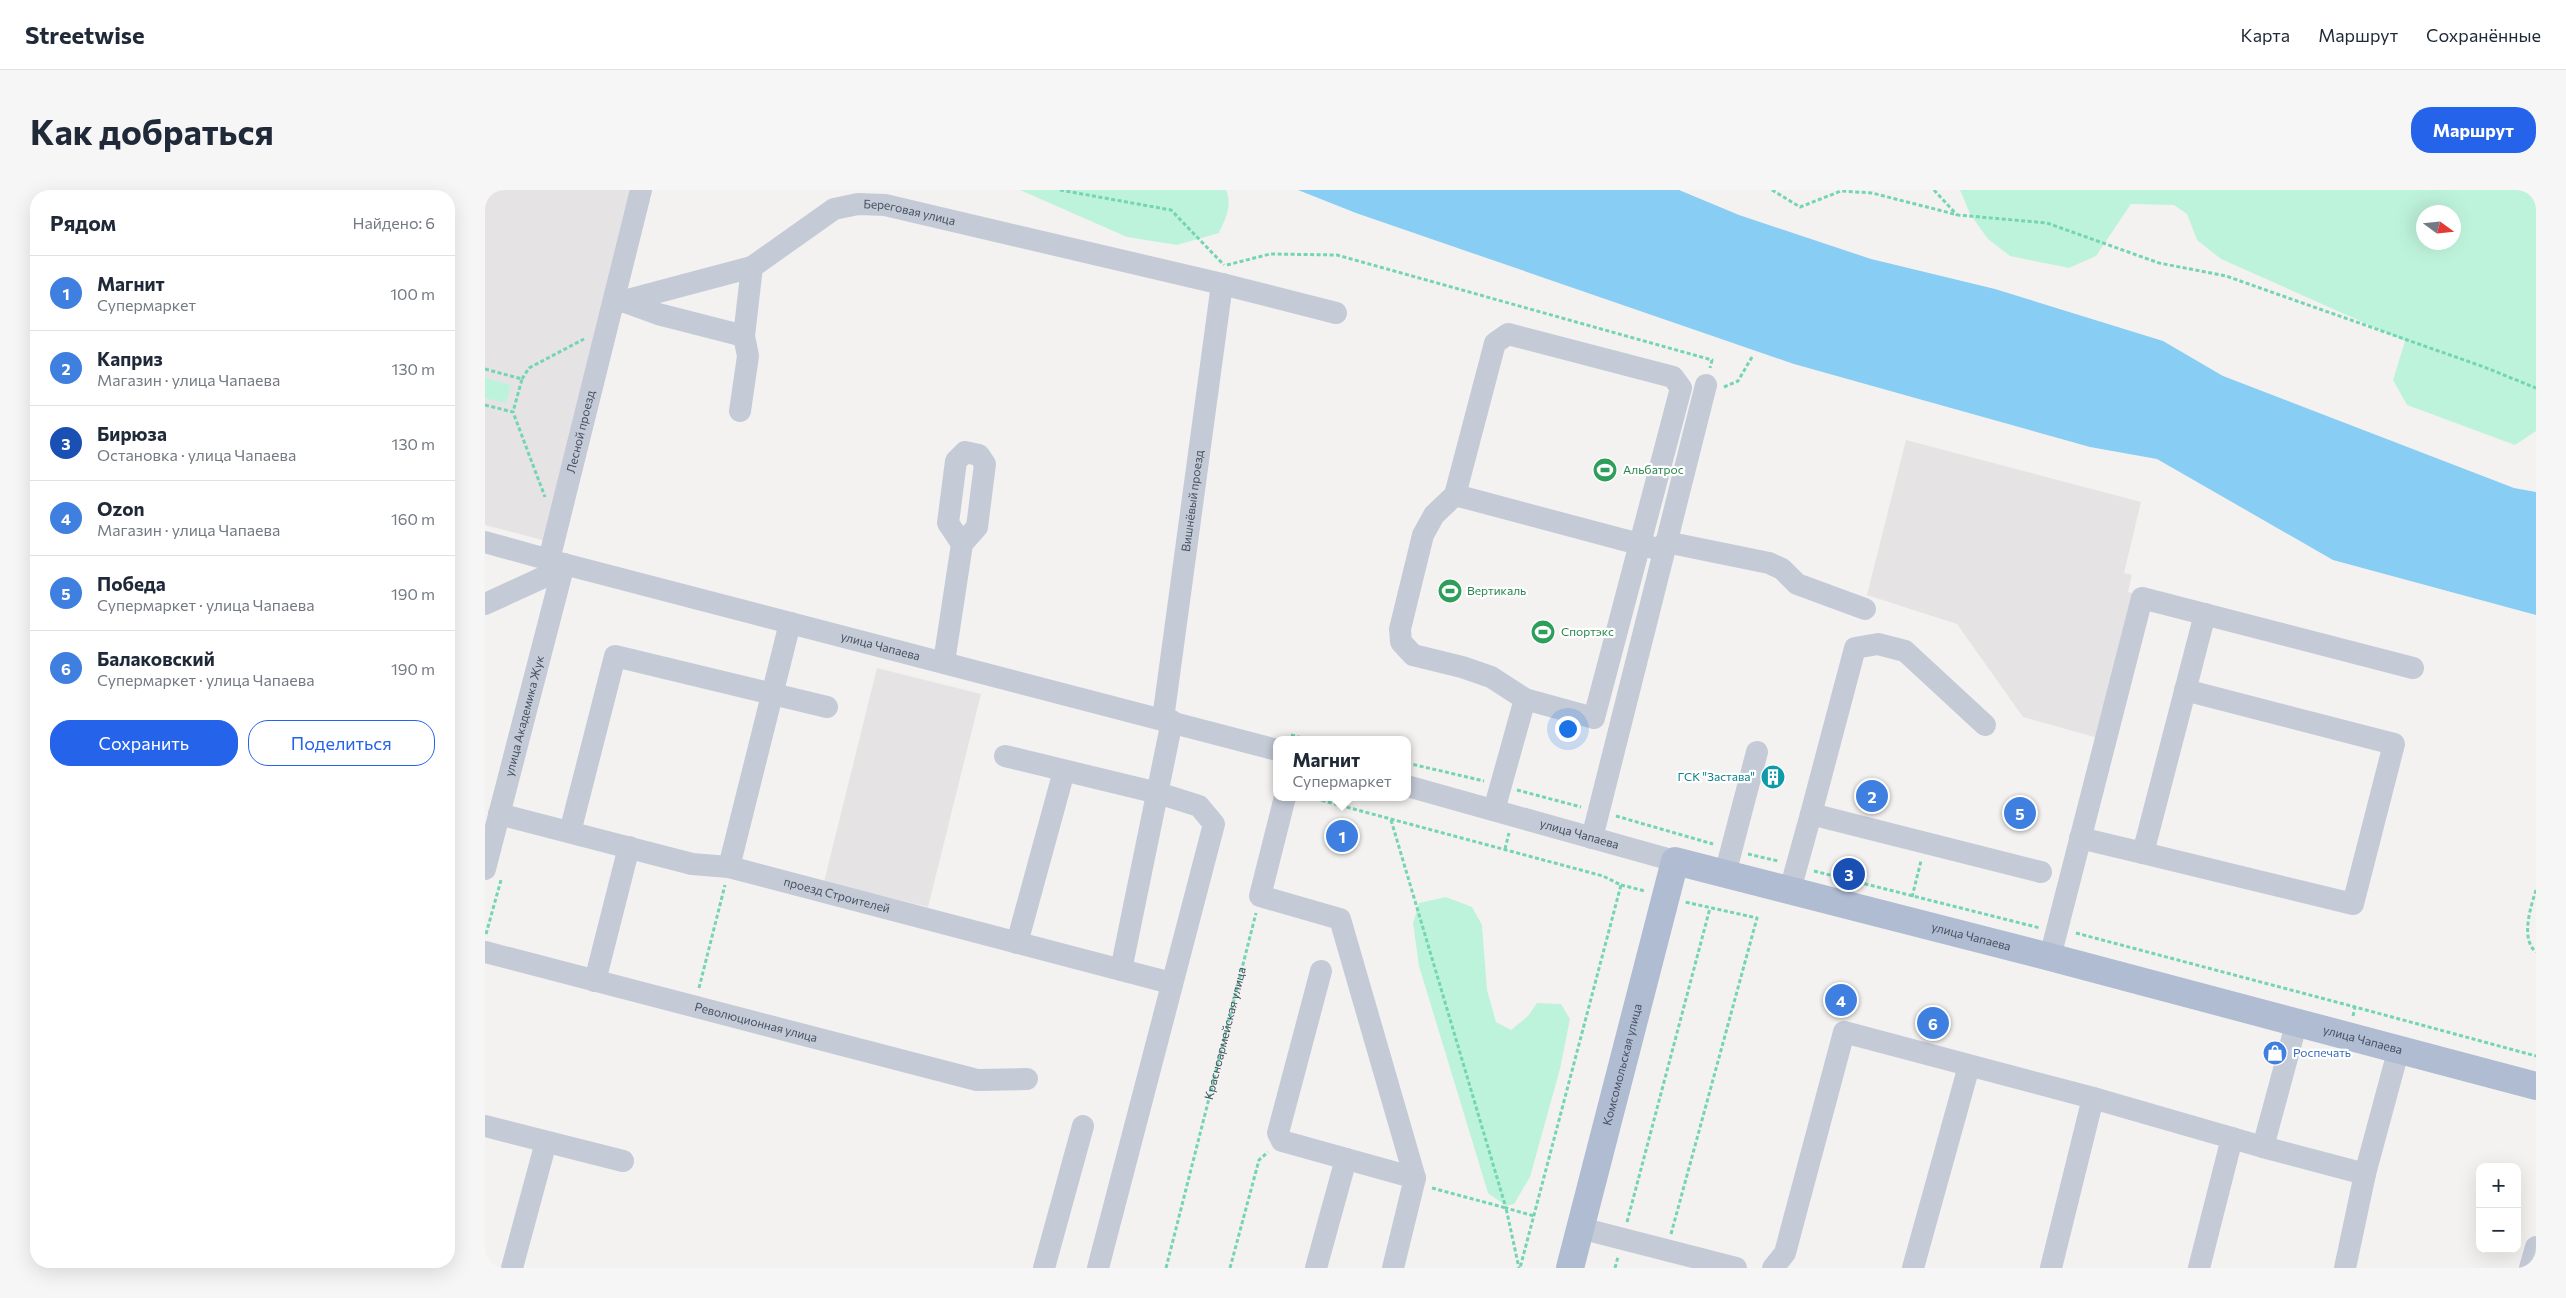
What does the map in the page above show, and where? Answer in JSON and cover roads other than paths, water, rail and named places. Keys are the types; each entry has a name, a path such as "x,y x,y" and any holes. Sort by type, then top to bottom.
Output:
{"main road":[{"name":"улица Чапаева","path":"1675,861 1729,862 1794,878 2050,957 2399,1048 2536,1086"},
{"name":"Комсомольская улица","path":"1570,1268 1675,861"}],"street":[{"name":"Лесной проезд","path":"556,562 557,528 606,327 619,303 641,190"},
{"name":"Береговая улица","path":"619,303 752,267 834,209 858,204 885,206 1223,275 1336,313"},
{"path":"741,410 748,356 744,336 752,267"},
{"name":"Вишнёвый проезд","path":"1121,970 1158,793 1223,275"},
{"path":"619,303 744,336"},
{"path":"1508,334 1673,377 1681,388 1594,718 1525,699 1491,677 1462,666 1413,655 1401,642 1400,628 1423,536 1434,515 1455,494 1495,342 1508,334"},
{"path":"1591,838 1705,388"},
{"path":"1455,494 1639,544 1665,546 1769,563 1782,569 1797,584 1865,608"},
{"name":"улица Чапаева","path":"485,542 1168,720 1273,740"},
{"path":"943,662 962,544"},
{"path":"485,604 544,577 556,562"},
{"name":"улица Академика Жук","path":"487,856 499,814 556,562"},
{"path":"2050,957 2142,598 2413,668"},
{"path":"2143,853 2205,614"},
{"path":"729,867 791,623"},
{"path":"1794,878 1855,648 1878,644 1905,651 1985,725"},
{"path":"570,832 615,656 827,707"},
{"path":"2080,838 2353,904 2394,744 2185,690"},
{"path":"1494,810 1525,699"},
{"path":"1729,862 1757,752"},
{"path":"1005,756 1158,793 1199,806 1214,824 1098,1268"},
{"path":"1017,943 1064,771"},
{"name":"улица Чапаева","path":"1411,787 1675,861"},
{"path":"1284,801 1260,896 1340,919 1415,1181 1393,1268"},
{"name":"проезд Строителей","path":"499,814 692,864 729,867 1171,983"},
{"path":"1811,814 1926,845 2041,872"},
{"path":"595,981 629,847"},
{"name":"Революционная улица","path":"485,952 977,1080 1027,1079"},
{"path":"1321,971 1279,1133 1283,1141 1415,1181"},
{"path":"2263,1147 2297,1021"},
{"path":"1773,1268 1785,1252 1844,1032 2093,1098 2365,1174"},
{"path":"2345,1268 2365,1174 2399,1048"},
{"path":"1913,1268 1969,1066"},
{"path":"2051,1268 2093,1098"},
{"path":"485,1126 623,1161"},
{"path":"1043,1268 1083,1126"},
{"path":"2199,1268 2232,1138"},
{"path":"512,1268 546,1142"},
{"path":"1316,1268 1346,1159"},
{"path":"1580,1228 1736,1268"},
{"path":"2530,1268 2536,1247"}],"water":[{"path":"1298,190 1679,190 1739,215 1871,259 1995,289 2163,341 2223,376 2514,488 2536,492 2536,615 2333,560 2157,459 2090,447 1794,364 1356,213"}],"place":[{"name":"Альбатрос","path":"1605,470"},
{"name":"Вертикаль","path":"1450,591"},
{"name":"Спортэкс","path":"1543,632"},
{"name":"ГСК \"Застава\"","path":"1773,777"},
{"name":"Каприз","path":"1872,796"},
{"name":"Победа","path":"2020,813"},
{"name":"Магнит","path":"1342,836"},
{"name":"Бирюза","path":"1849,874"},
{"name":"Ozon","path":"1841,1000"},
{"name":"Балаковский","path":"1933,1023"},
{"name":"Роспечать","path":"2275,1053"}]}
